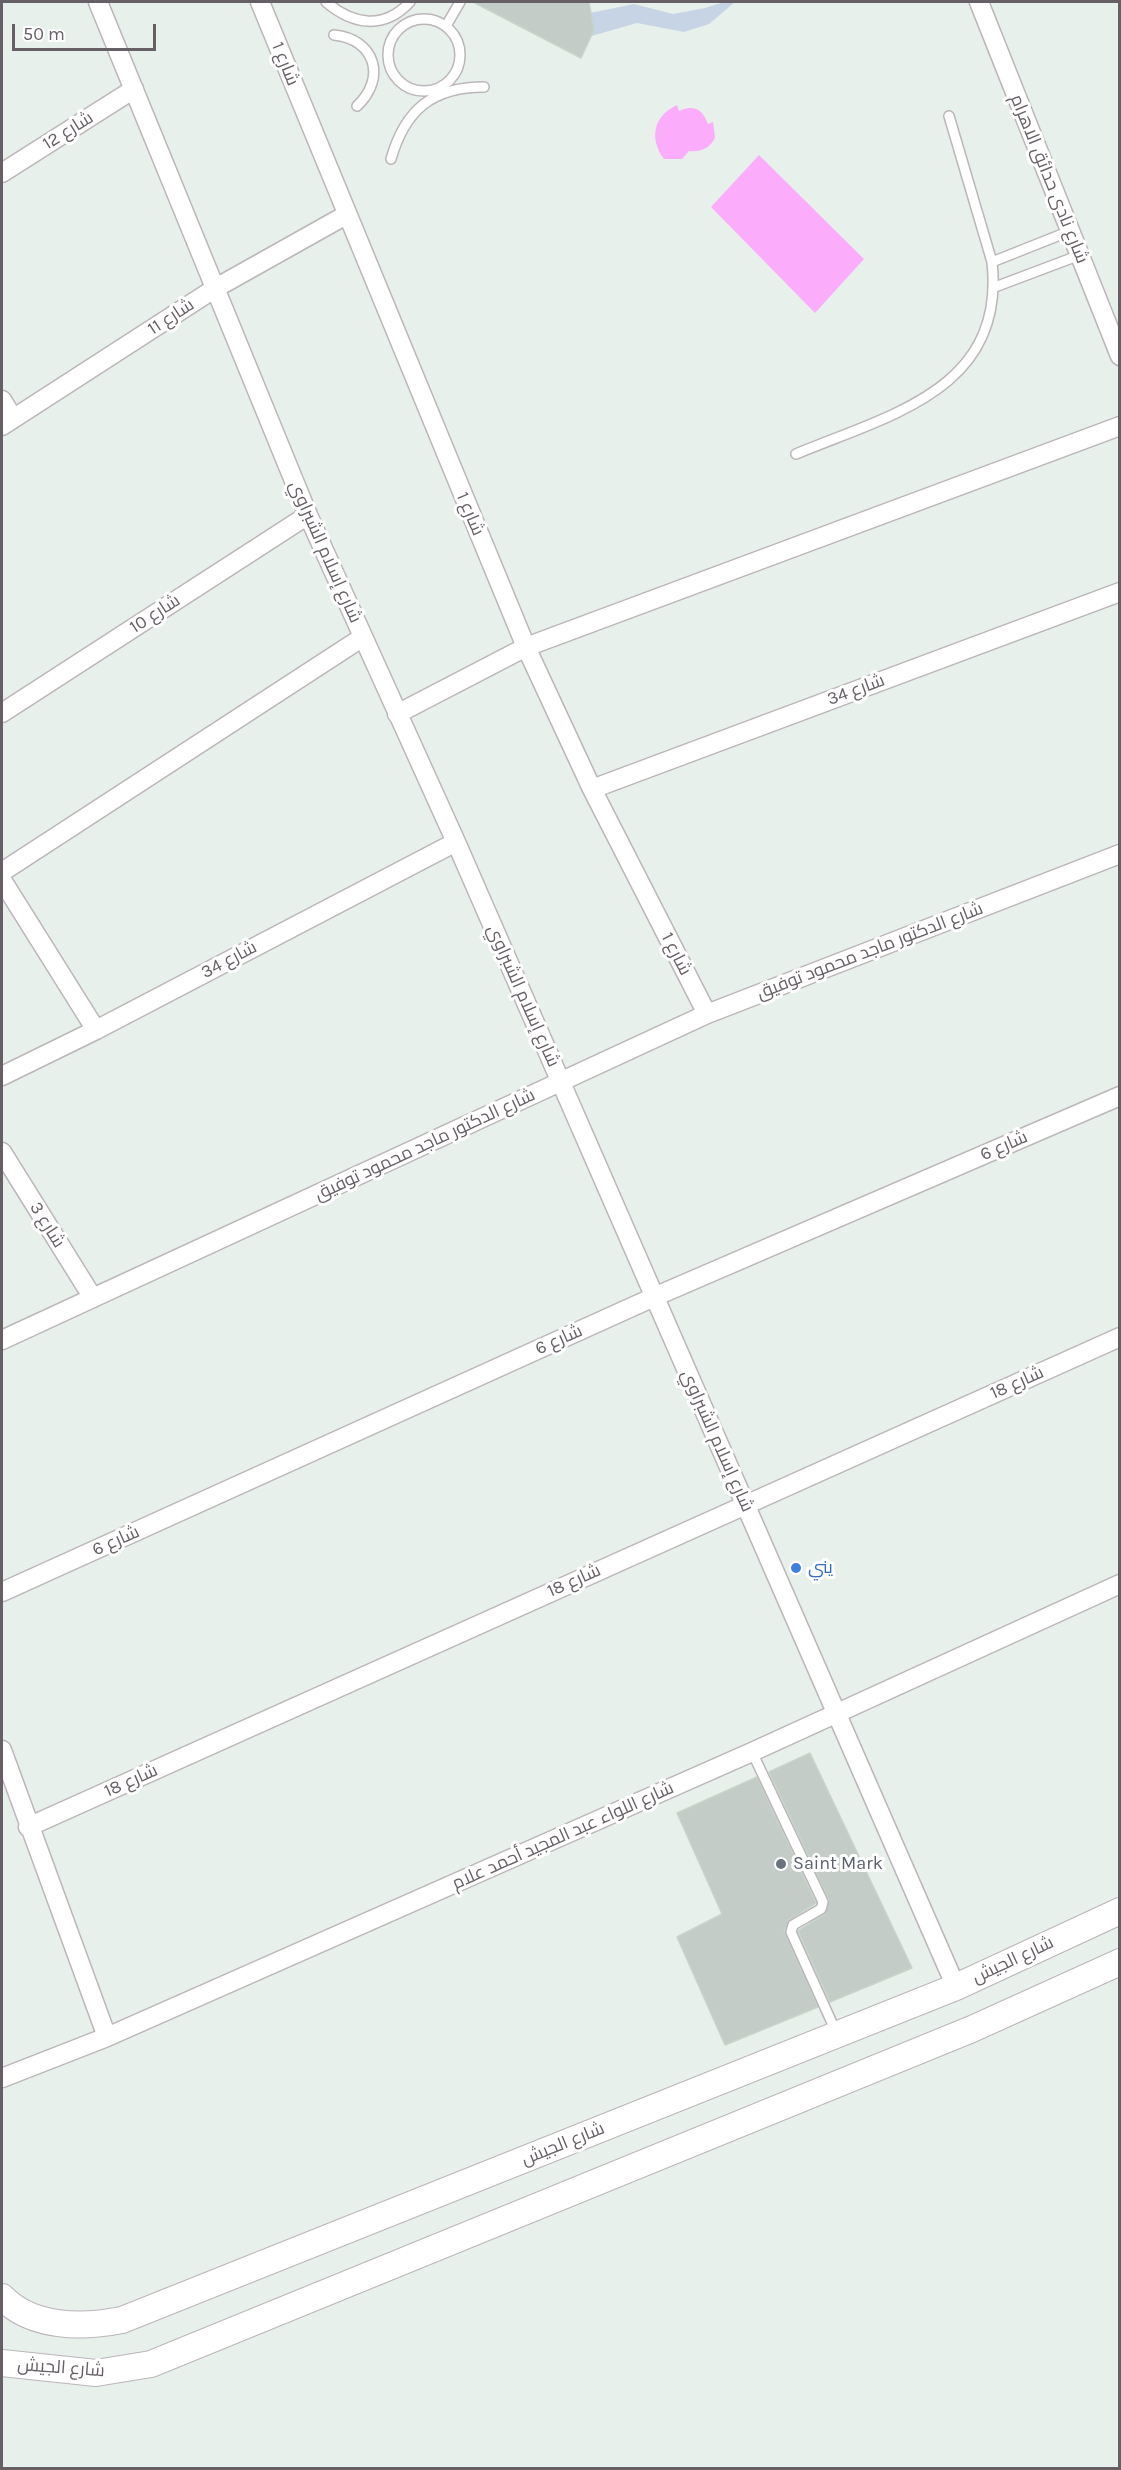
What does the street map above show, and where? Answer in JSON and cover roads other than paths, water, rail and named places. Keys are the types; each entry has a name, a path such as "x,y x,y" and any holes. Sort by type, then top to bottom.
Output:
{"street":[{"name":"شارع إسلام الشبراوي","path":"98,2 308,515 456,842 956,1987"},
{"name":"شارع نادى حدائق الاهرام","path":"979,2 1119,356"},
{"name":"شارع 1","path":"265,3 346,215 526,647 592,789 707,1014"},
{"name":"شارع 12","path":"2,173 134,89"},
{"name":"شارع 11","path":"7,422 214,289 346,215"},
{"path":"2,400 7,422"},
{"path":"397,714 526,647 1119,426"},
{"name":"شارع 10","path":"2,712 308,515"},
{"name":"شارع 34","path":"592,789 1119,592"},
{"path":"2,872 363,637"},
{"name":"شارع 34","path":"2,1076 96,1030 456,842"},
{"name":"شارع الدكتور ماجد محمود توفيق","path":"2,1340 707,1014 1119,854"},
{"path":"2,880 96,1030"},
{"name":"شارع 6","path":"2,1592 654,1298 1119,1096"},
{"name":"شارع 3","path":"2,1152 93,1298"},
{"name":"شارع 18","path":"28,1827 1119,1337"},
{"name":"شارع اللواء عبد المجيد أحمد علام","path":"4,2071 107,2037 752,1752 1119,1584"},
{"path":"2,1750 28,1827 107,2037"},
{"name":"شارع الجيش","path":"2,2296 31,2316 62,2324 95,2326 123,2320 956,1987 1119,1911"},
{"name":"شارع الجيش","path":"6,2362 96,2373 151,2364 972,2029 1119,1962"}],"lane":[{"path":"326,2 342,15 362,21 383,20 402,10 410,2"},
{"path":"446,26 460,2"},
{"path":"402,10 408,23"},
{"path":"391,159 397,138 408,119 441,90 454,75 460,58 457,40 446,26 427,19 408,23 394,35 388,52 392,70 404,85 422,91 441,90 463,87 484,87"},
{"path":"334,35 356,41 371,58 374,80 371,90 357,106"},
{"path":"371,58 388,52"},
{"path":"796,454 923,401 960,372 985,333 995,287 992,262 949,116"},
{"path":"992,262 1070,231"},
{"path":"995,287 1080,255"},
{"path":"752,1752 823,1902 821,1909 793,1925 791,1932 837,2034"}],"place":[{"name":"يني","path":"796,1568"},
{"name":"Saint Mark","path":"781,1864"}]}
